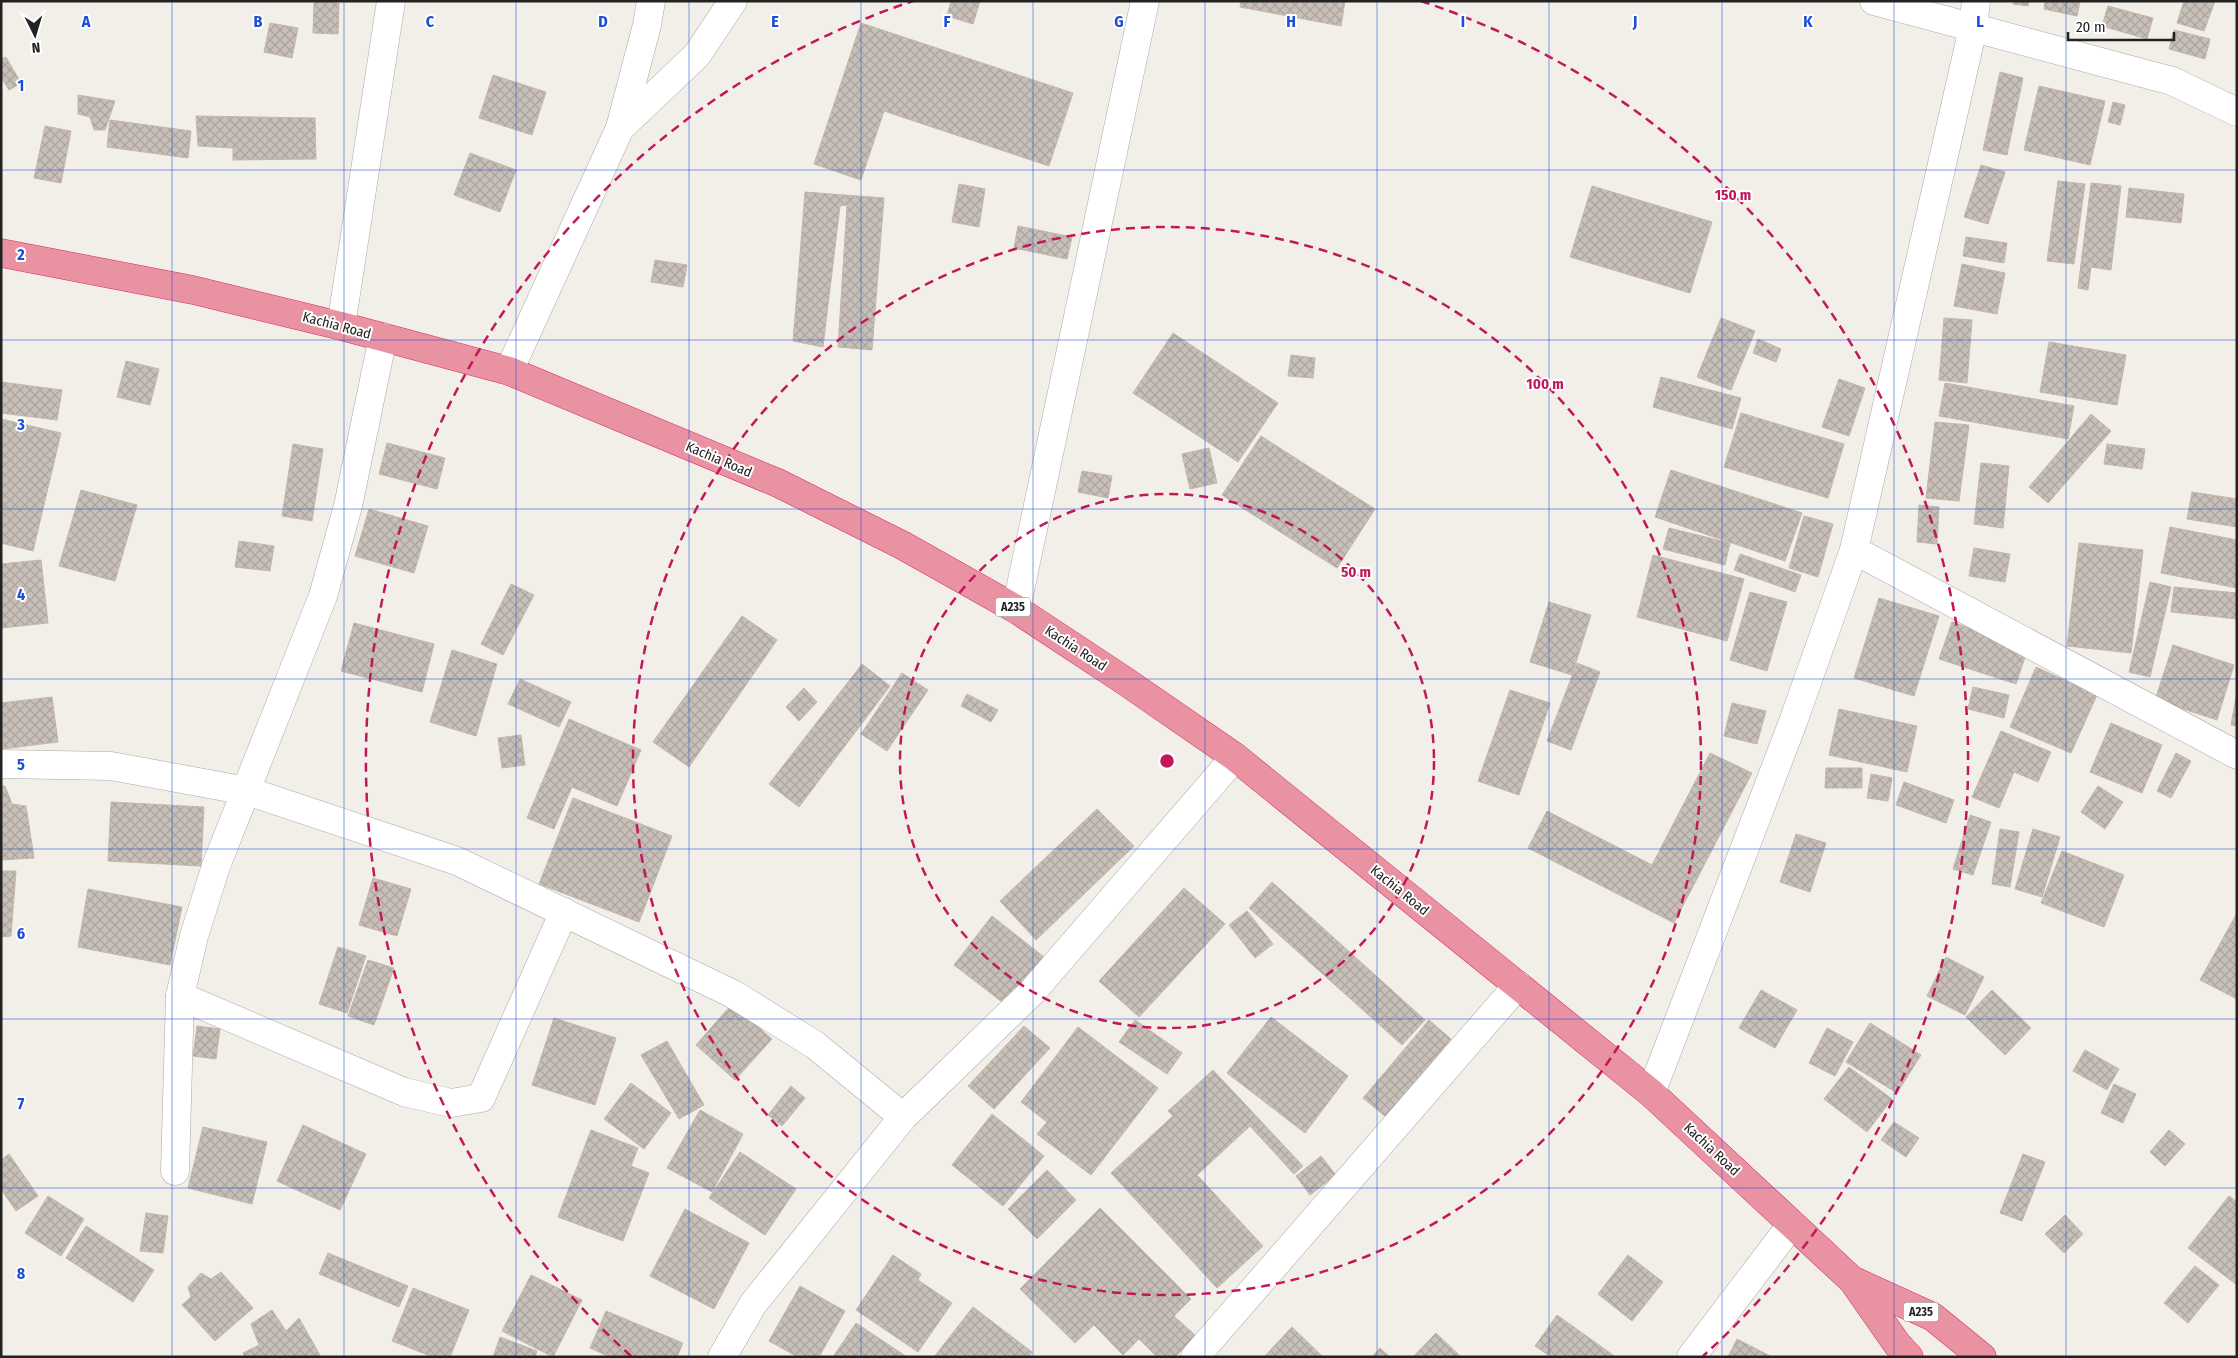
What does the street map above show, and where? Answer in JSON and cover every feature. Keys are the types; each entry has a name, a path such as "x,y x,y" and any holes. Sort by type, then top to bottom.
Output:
{"highway":[{"name":"Kachia Road","path":"1,253 193,290 341,326 509,371 778,483 902,545 1016,609 1125,680 1236,758 1650,1092 1852,1280 1933,1317 1982,1357"},
{"name":"A235","path":"1852,1280 1897,1344 1909,1357"}],"street":[{"path":"341,326 392,1"},
{"path":"509,371 620,128 647,25 650,1"},
{"path":"620,128 697,55 733,1"},
{"path":"1016,609 1145,1"},
{"path":"1874,1 2172,81 2237,112"},
{"path":"1650,1092 1793,722 1854,550 1973,28 1976,1"},
{"path":"175,1171 180,996 194,936 216,866 323,596 348,506 382,337"},
{"path":"1854,550 2237,755"},
{"path":"722,1357 753,1304 903,1117 1032,992 1236,758"},
{"path":"1,764 110,766 247,791 457,861 733,994 816,1044 903,1117"},
{"path":"180,996 404,1092 451,1103 481,1098 564,912"},
{"path":"1195,1357 1518,985"},
{"path":"1691,1357 1792,1224"}],"building":[{"path":"951,1 980,1 973,24 947,16"},
{"path":"1241,1 1345,1 1341,26 1240,7"},
{"path":"2014,1 2029,1 2028,6 2013,4"},
{"path":"2045,1 2080,1 2077,16 2044,9"},
{"path":"2184,1 2215,1 2204,31 2177,23"},
{"path":"314,2 339,3 338,34 313,33"},
{"path":"2108,6 2153,18 2147,39 2102,26"},
{"path":"270,23 298,28 292,58 264,52"},
{"path":"861,23 1073,93 1049,166 884,111 861,180 814,164"},
{"path":"2174,30 2210,39 2205,59 2169,49"},
{"path":"6,57 21,83 9,90 1,77 1,59"},
{"path":"2000,72 2023,78 2007,155 1983,150"},
{"path":"493,75 546,92 532,135 479,118"},
{"path":"2039,86 2105,101 2090,165 2024,150"},
{"path":"78,95 115,101 105,130 94,130 90,117 78,114"},
{"path":"2113,102 2125,105 2120,125 2108,122"},
{"path":"196,116 315,118 316,159 233,160 233,148 198,146"},
{"path":"110,120 191,131 188,158 107,147"},
{"path":"45,126 71,131 61,183 34,178"},
{"path":"470,153 516,170 500,212 454,195"},
{"path":"1981,165 2005,172 1988,224 1964,217"},
{"path":"2058,181 2085,184 2074,264 2047,261"},
{"path":"2091,183 2121,186 2111,270 2091,267 2088,290 2078,288"},
{"path":"959,184 985,189 979,227 952,222"},
{"path":"1592,186 1712,222 1690,293 1570,257"},
{"path":"2129,188 2184,194 2181,223 2126,217"},
{"path":"805,192 884,198 872,350 838,347 847,205 840,206 823,347 793,341"},
{"path":"1018,226 1072,237 1067,259 1014,248"},
{"path":"1966,237 2007,243 2004,263 1963,256"},
{"path":"655,260 687,265 683,287 651,282"},
{"path":"1962,264 2005,273 1997,314 1954,306"},
{"path":"1721,318 1755,331 1731,390 1697,377"},
{"path":"1944,318 1972,320 1967,383 1939,380"},
{"path":"1173,333 1278,403 1238,462 1133,393"},
{"path":"1758,339 1781,349 1776,362 1753,353"},
{"path":"2049,342 2126,355 2117,405 2040,392"},
{"path":"1291,355 1315,358 1313,378 1288,376"},
{"path":"126,361 159,369 150,405 117,397"},
{"path":"1661,377 1741,398 1732,429 1653,407"},
{"path":"1839,379 1865,388 1849,436 1822,427"},
{"path":"1,382 62,390 57,420 1,413"},
{"path":"1945,383 2074,406 2068,439 1939,416"},
{"path":"1741,413 1844,444 1828,498 1724,467"},
{"path":"2091,414 2111,431 2048,503 2029,487"},
{"path":"1,419 61,433 33,551 1,543"},
{"path":"1935,422 1969,425 1959,501 1926,498"},
{"path":"1261,436 1375,509 1337,568 1222,495"},
{"path":"387,443 445,458 437,489 379,474"},
{"path":"293,444 323,449 312,521 282,516"},
{"path":"2107,444 2145,449 2142,469 2104,464"},
{"path":"1209,448 1217,483 1190,489 1182,454"},
{"path":"1981,463 2009,466 2003,528 1974,524"},
{"path":"1671,470 1802,513 1785,561 1655,517"},
{"path":"1082,471 1112,476 1108,498 1078,492"},
{"path":"81,490 137,505 115,581 59,566"},
{"path":"2192,492 2237,499 2237,527 2187,519"},
{"path":"1919,505 1939,507 1937,544 1917,542"},
{"path":"369,509 428,526 414,573 355,556"},
{"path":"1804,516 1833,524 1818,577 1789,568"},
{"path":"2170,527 2237,540 2237,588 2161,573"},
{"path":"1669,528 1730,543 1725,565 1663,549"},
{"path":"239,541 274,546 270,571 235,567"},
{"path":"2079,543 2143,550 2131,653 2067,646"},
{"path":"1974,548 2010,554 2005,582 1969,576"},
{"path":"1740,554 1801,575 1795,592 1734,570"},
{"path":"1653,555 1744,579 1727,641 1637,617"},
{"path":"41,560 48,623 1,628 1,564"},
{"path":"2150,582 2171,587 2150,677 2129,672"},
{"path":"511,584 534,595 503,655 481,644"},
{"path":"2174,587 2237,593 2237,619 2171,612"},
{"path":"1750,592 1787,602 1767,671 1730,660"},
{"path":"1879,598 1939,616 1914,696 1854,678"},
{"path":"1549,602 1591,615 1572,675 1530,662"},
{"path":"742,616 777,640 689,767 653,742"},
{"path":"1952,622 2028,648 2016,684 1939,659"},
{"path":"354,623 434,644 422,692 341,671"},
{"path":"2173,645 2234,665 2217,720 2155,700"},
{"path":"452,650 497,664 476,736 430,722"},
{"path":"1577,663 1600,672 1571,750 1547,741"},
{"path":"862,664 890,686 799,807 769,784"},
{"path":"2036,667 2097,695 2071,753 2010,727"},
{"path":"902,673 928,690 887,751 861,734"},
{"path":"520,679 571,702 559,727 508,704"},
{"path":"1973,687 2009,695 2004,718 1968,709"},
{"path":"804,688 817,702 799,721 786,707"},
{"path":"1510,690 1550,703 1519,795 1478,781"},
{"path":"2237,691 2237,726 2231,725"},
{"path":"967,694 998,710 991,722 961,706"},
{"path":"52,697 58,742 2,749 1,703"},
{"path":"1732,703 1766,711 1757,744 1724,736"},
{"path":"1839,709 1917,726 1907,772 1829,755"},
{"path":"569,719 641,750 617,806 572,787 554,829 527,818"},
{"path":"2111,723 2162,745 2142,793 2090,772"},
{"path":"2001,731 2051,752 2038,782 2014,772 1999,808 1972,797"},
{"path":"521,735 525,765 502,768 498,738"},
{"path":"1710,753 1752,773 1674,923 1528,848 1547,811 1652,865"},
{"path":"2176,753 2191,761 2171,798 2157,791"},
{"path":"1826,768 1862,768 1862,788 1825,788"},
{"path":"1871,774 1892,778 1888,801 1867,798"},
{"path":"1904,782 1954,800 1946,823 1896,805"},
{"path":"1,786 5,786 12,804 26,806 34,858 1,860"},
{"path":"2098,786 2123,802 2105,829 2081,812"},
{"path":"573,798 672,836 639,922 539,884"},
{"path":"111,802 204,807 201,866 108,861"},
{"path":"1097,809 1134,846 1036,940 1000,901"},
{"path":"1970,815 1991,822 1973,875 1953,869"},
{"path":"2000,829 2019,832 2010,887 1992,884"},
{"path":"2033,829 2060,837 2042,897 2015,889"},
{"path":"1796,834 1826,843 1810,892 1780,882"},
{"path":"2062,851 2124,875 2104,927 2041,903"},
{"path":"1,871 16,871 11,936 1,937"},
{"path":"373,878 411,889 397,936 359,925"},
{"path":"1272,882 1425,1020 1402,1045 1249,908"},
{"path":"1184,888 1225,924 1139,1017 1099,981"},
{"path":"88,889 182,907 170,965 78,947"},
{"path":"1247,911 1273,944 1255,958 1229,925"},
{"path":"2237,913 2237,999 2200,980"},
{"path":"992,916 1044,957 1006,1005 954,965"},
{"path":"338,947 366,956 347,1013 319,1004"},
{"path":"1946,957 1984,977 1965,1015 1927,996"},
{"path":"368,960 394,968 374,1025 348,1016"},
{"path":"1761,990 1797,1010 1775,1048 1739,1028"},
{"path":"1992,990 2031,1028 2005,1055 1966,1017"},
{"path":"732,1004 772,1039 735,1080 696,1045"},
{"path":"1271,1017 1348,1076 1305,1133 1227,1073"},
{"path":"554,1018 616,1038 595,1105 532,1085"},
{"path":"1135,1020 1182,1053 1167,1074 1119,1042"},
{"path":"1429,1020 1451,1039 1386,1117 1363,1098"},
{"path":"1870,1023 1921,1055 1897,1093 1846,1062"},
{"path":"197,1026 220,1029 216,1059 193,1056"},
{"path":"1024,1026 1050,1048 994,1109 968,1086"},
{"path":"1078,1027 1158,1088 1091,1175 1037,1134 1047,1122 1021,1102"},
{"path":"1827,1028 1853,1042 1835,1076 1809,1063"},
{"path":"667,1041 704,1105 679,1119 641,1055"},
{"path":"2085,1050 2119,1069 2107,1090 2073,1071"},
{"path":"1849,1067 1892,1099 1867,1132 1824,1099"},
{"path":"1213,1070 1303,1166 1294,1174 1250,1126 1197,1175 1263,1246 1217,1288 1111,1173 1173,1116 1168,1111"},
{"path":"631,1083 671,1113 644,1149 604,1119"},
{"path":"2114,1084 2136,1094 2123,1123 2101,1113"},
{"path":"791,1086 805,1098 782,1126 768,1115"},
{"path":"700,1110 743,1134 712,1192 667,1168"},
{"path":"992,1114 1044,1156 1003,1206 952,1165"},
{"path":"1894,1122 1919,1138 1906,1157 1881,1140"},
{"path":"303,1125 366,1154 340,1210 277,1181"},
{"path":"203,1127 267,1142 252,1204 188,1188"},
{"path":"591,1130 638,1148 631,1166 649,1173 623,1241 558,1217"},
{"path":"2169,1130 2185,1144 2165,1166 2150,1152"},
{"path":"740,1152 796,1189 765,1235 709,1198"},
{"path":"9,1154 38,1196 16,1211 1,1189 1,1160"},
{"path":"2023,1154 2045,1162 2022,1221 2000,1213"},
{"path":"1321,1156 1336,1175 1310,1195 1296,1176"},
{"path":"1047,1170 1076,1200 1037,1239 1008,1209"},
{"path":"48,1196 84,1219 61,1256 25,1233"},
{"path":"2229,1196 2237,1202 2237,1285 2188,1248"},
{"path":"1100,1208 1191,1299 1174,1316 1196,1336 1175,1357 1157,1357 1139,1339 1123,1355 1094,1325 1075,1343 1020,1289"},
{"path":"685,1209 749,1243 714,1309 650,1276"},
{"path":"146,1213 168,1216 163,1253 140,1251"},
{"path":"2065,1215 2083,1234 2064,1253 2045,1234"},
{"path":"86,1226 154,1270 133,1302 66,1258"},
{"path":"328,1253 408,1286 399,1307 319,1274"},
{"path":"893,1255 921,1274 918,1280 952,1303 918,1352 856,1310"},
{"path":"1628,1255 1663,1282 1632,1321 1598,1294"},
{"path":"2195,1266 2219,1285 2188,1323 2164,1303"},
{"path":"221,1272 253,1308 215,1341 182,1305 191,1297 188,1287 201,1273 211,1279"},
{"path":"531,1275 582,1300 553,1357 502,1331"},
{"path":"800,1286 845,1311 819,1357 798,1357 769,1341"},
{"path":"413,1288 469,1310 450,1357 433,1357 392,1341"},
{"path":"973,1307 1032,1352 1029,1357 934,1357"},
{"path":"272,1310 286,1331 299,1318 321,1357 245,1357 243,1353 259,1345 251,1324"},
{"path":"606,1311 683,1343 677,1357 610,1357 590,1348"},
{"path":"1557,1315 1613,1355 1612,1357 1551,1357 1535,1346"},
{"path":"856,1323 907,1357 833,1357"},
{"path":"1292,1327 1323,1357 1264,1357"},
{"path":"1436,1333 1461,1357 1413,1357"},
{"path":"500,1337 537,1351 535,1357 493,1357"},
{"path":"1737,1339 1772,1357 1728,1357"},
{"path":"1380,1348 1390,1357 1372,1357"}]}
